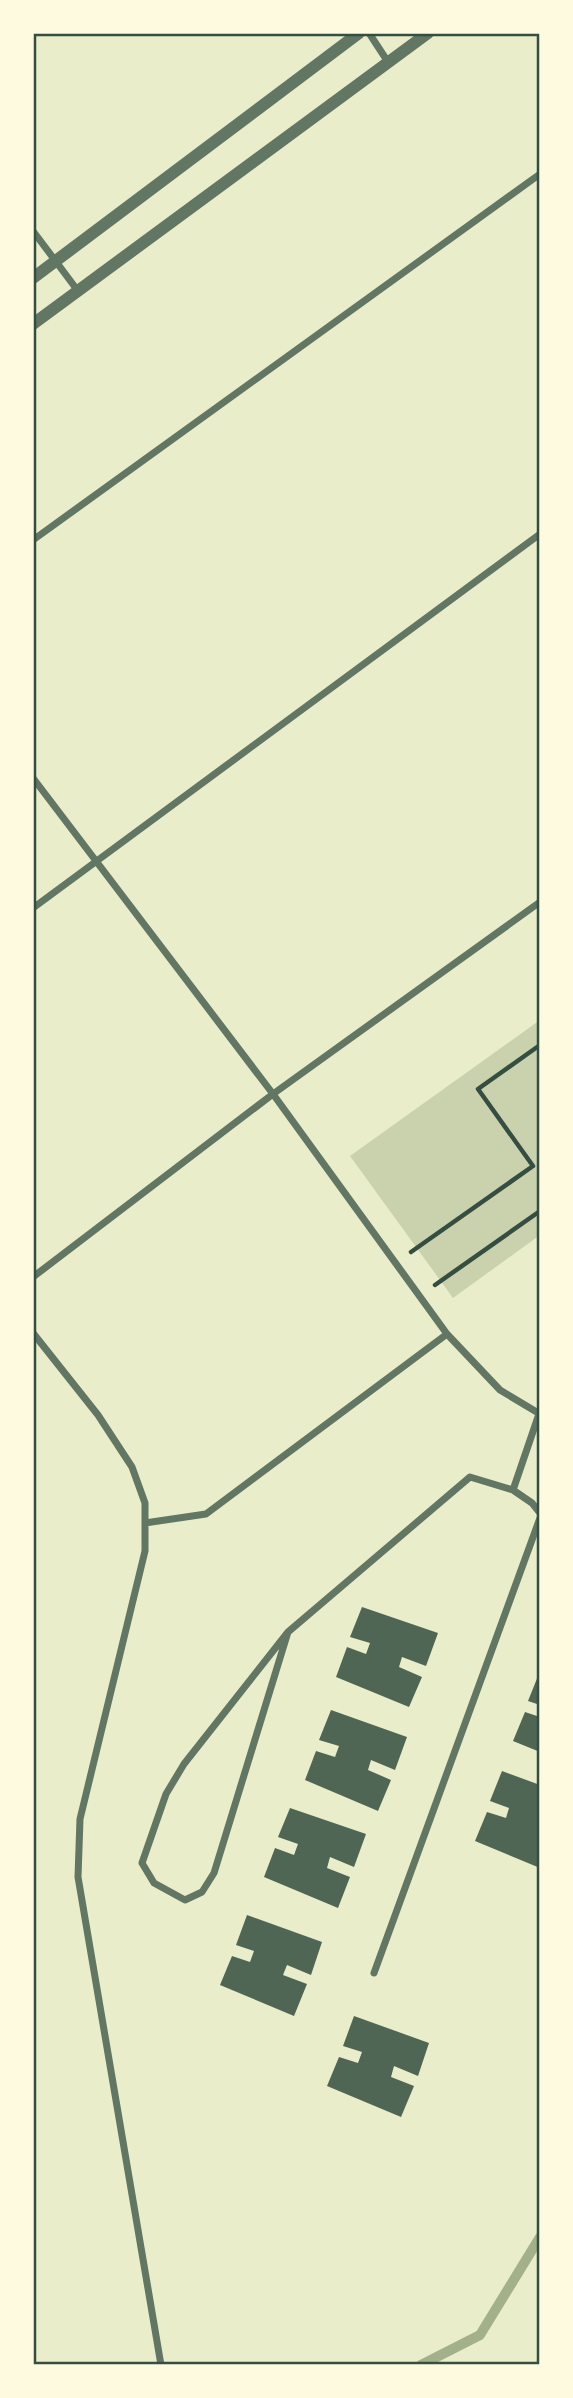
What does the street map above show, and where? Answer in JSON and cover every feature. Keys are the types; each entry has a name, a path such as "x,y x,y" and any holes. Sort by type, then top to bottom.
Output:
{"street":[{"path":"33,278 359,33"},
{"path":"369,33 388,62"},
{"path":"33,324 428,33"},
{"path":"33,540 540,174"},
{"path":"33,231 78,291"},
{"path":"33,908 540,534"},
{"path":"33,778 273,1094 447,1334 500,1390 540,1414 513,1490"},
{"path":"33,1277 273,1094 540,902"},
{"path":"33,1333 97,1415 132,1467 145,1503 145,1551 80,1819 78,1877 161,2365"},
{"path":"145,1523 206,1514 447,1334"},
{"path":"288,1632 214,1873 202,1892 185,1900 154,1883 142,1863 166,1794 184,1764 288,1632 470,1477 513,1490 532,1503 540,1516 374,1973"}],"path":[{"path":"396,1263 533,1166 478,1088 540,1045"},
{"path":"419,1296 540,1211"}],"green space":[{"path":"540,1020 540,1235 453,1298 350,1156"}],"building":[{"path":"362,1607 438,1633 426,1666 402,1657 399,1667 422,1677 409,1707 336,1677 347,1647 366,1654 370,1643 350,1637"},
{"path":"540,1671 540,1705 528,1701"},
{"path":"331,1710 407,1737 395,1770 371,1760 368,1770 391,1780 378,1811 305,1780 316,1751 335,1757 339,1746 319,1740"},
{"path":"525,1712 540,1717 540,1752 513,1741"},
{"path":"502,1771 540,1785 540,1868 475,1841 487,1812 506,1818 509,1808 490,1801"},
{"path":"290,1808 366,1834 354,1867 330,1857 327,1868 350,1877 338,1908 264,1877 275,1848 294,1855 298,1844 278,1837"},
{"path":"247,1915 322,1942 311,1975 287,1965 283,1975 307,1984 294,2016 220,1985 232,1956 250,1962 254,1951 236,1945"},
{"path":"354,2016 429,2043 418,2076 394,2066 391,2077 414,2086 401,2117 327,2086 339,2057 358,2063 362,2052 343,2046"}],"waterway":[{"path":"421,2365 480,2335 540,2237"}]}
